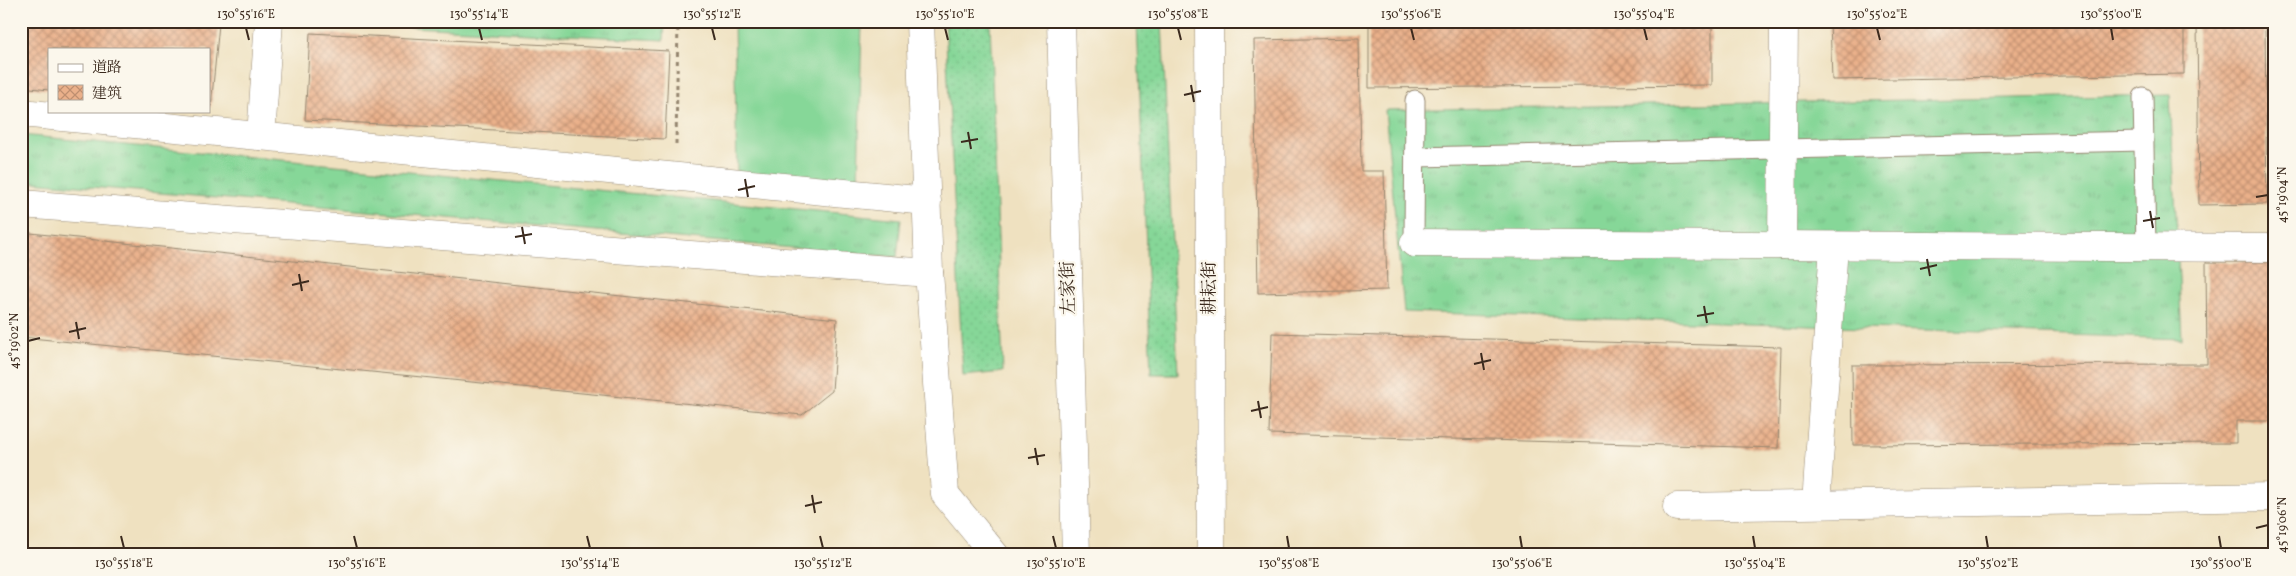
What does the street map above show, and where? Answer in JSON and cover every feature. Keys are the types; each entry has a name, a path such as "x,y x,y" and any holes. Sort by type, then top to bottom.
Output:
{"street":[{"path":"261,136 269,21"},
{"path":"920,21 929,273 945,494 995,555"},
{"name":"左家街","path":"1061,21 1076,555"},
{"name":"耕耘街","path":"1209,21 1211,555"},
{"path":"1782,246 1784,21"},
{"path":"21,112 927,201"},
{"path":"21,204 929,273"},
{"path":"1414,243 2275,248"},
{"path":"1816,504 1834,246"},
{"path":"1677,507 2275,497"}],"lane":[{"path":"2143,97 2146,247"},
{"path":"1414,243 1415,100"},
{"path":"1415,157 2144,141"}],"path":[{"path":"613,21 616,24 678,29"},
{"path":"675,177 678,21"}],"green space":[{"path":"295,21 665,21 664,40"},
{"path":"734,21 862,21 858,183 737,174"},
{"path":"945,21 990,21 1003,372 963,376"},
{"path":"1162,21 1178,374 1151,374 1137,22"},
{"path":"2170,95 2182,339 1404,312 1385,110"},
{"path":"21,135 901,219 897,257 21,181"}],"building":[{"path":"21,21 191,21 219,24 211,107 210,48 48,48 48,90 21,87"},
{"path":"1369,21 1712,21 1712,85 1369,88"},
{"path":"1830,21 2184,21 2184,74 1832,80"},
{"path":"2197,21 2265,21 2267,204 2199,205"},
{"path":"310,33 669,51 665,139 305,120"},
{"path":"1359,38 1361,171 1384,171 1387,290 1258,293 1254,40"},
{"path":"21,232 837,319 832,391 802,415 21,337"},
{"path":"2206,262 2272,262 2273,421 2236,421 2236,443 1853,445 1852,365 2207,364"},
{"path":"1272,333 1781,347 1778,448 1269,434"}]}
